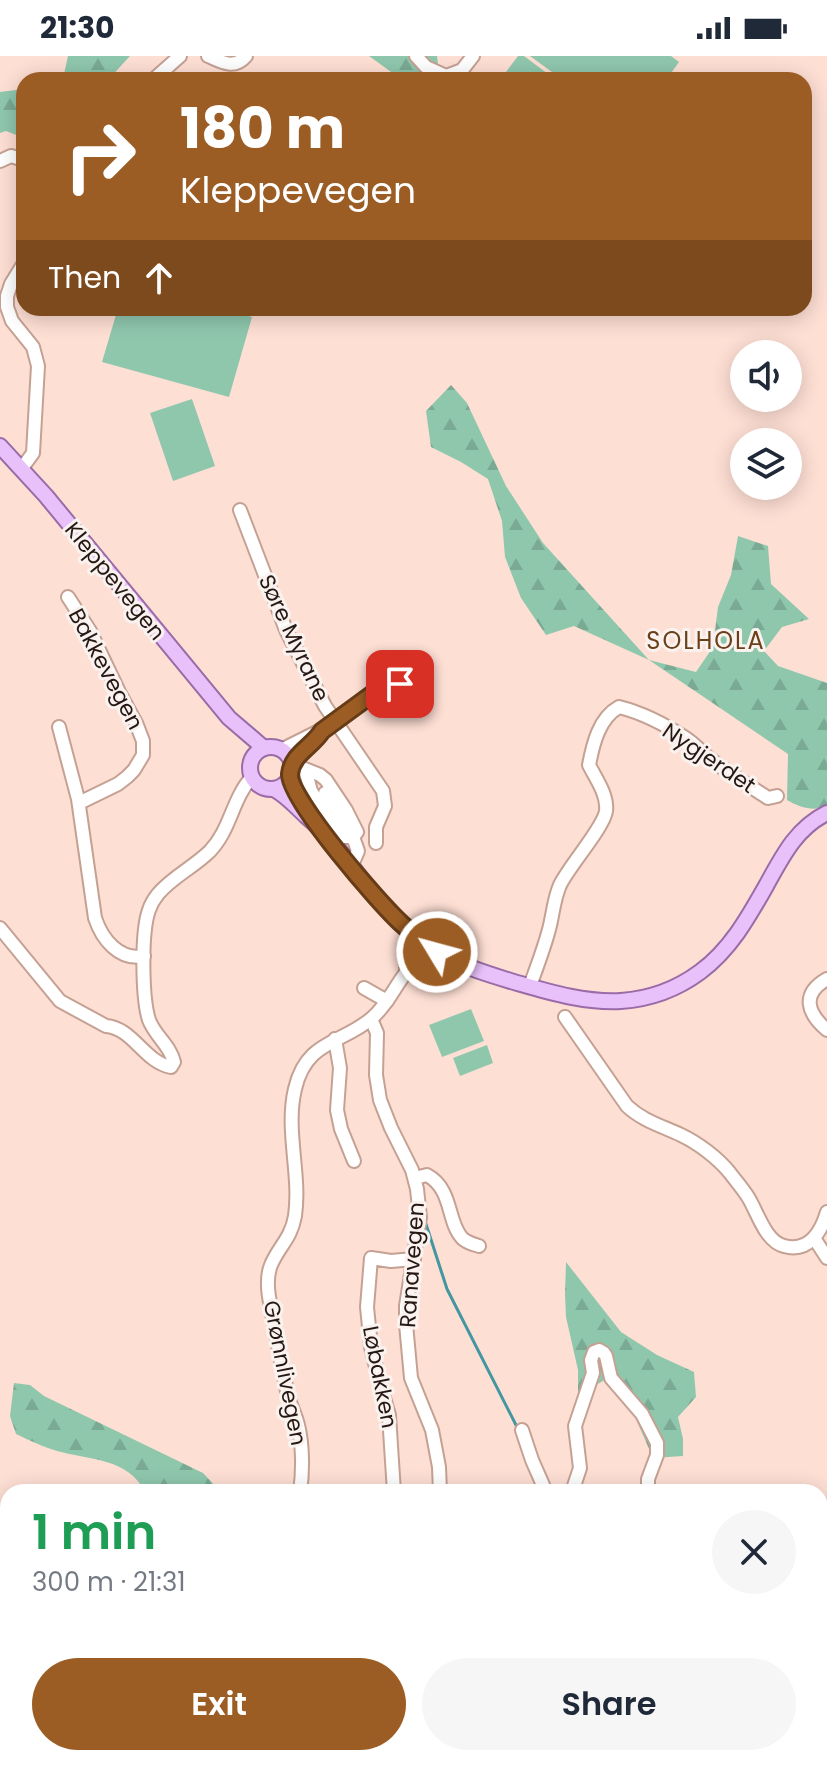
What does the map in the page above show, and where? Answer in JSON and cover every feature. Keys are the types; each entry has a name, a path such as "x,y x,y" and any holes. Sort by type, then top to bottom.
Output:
{"main road":[{"name":"Kleppevegen","path":"0,446 22,468 229,718 264,748"},
{"name":"Kleppevegen","path":"229,718 251,759"},
{"path":"313,821 287,756 272,747 257,752 251,759 252,777 261,787 274,789 286,796 313,821 386,909 430,947 465,966 530,986 577,998 612,1001 649,996 684,982 705,968 724,951 791,844 807,825 827,813"},
{"path":"274,789 284,784 294,770"}],"street":[{"path":"162,72 180,56"},
{"path":"208,56 230,64 246,56"},
{"path":"416,56 426,67 437,72"},
{"path":"457,72 473,56"},
{"path":"16,276 7,296 7,307 12,321 33,347 38,366 33,453 22,468"},
{"name":"Søre Myrane","path":"240,510 286,630 334,721 382,687 395,684 416,686"},
{"name":"Bakkevegen","path":"68,597 90,631 143,741 143,755 127,777 79,803"},
{"name":"Nygjerdet","path":"530,986 559,887 605,816 605,799 589,765 596,739 610,711 619,707 659,723 689,740 704,754 768,798 777,796"},
{"path":"294,770 297,756 334,721 384,794 385,806 376,827 376,843"},
{"path":"59,727 79,803 99,929 119,952 144,956"},
{"path":"281,750 322,731"},
{"path":"294,770 339,834 353,837"},
{"path":"294,770 320,775 326,780 353,823 357,832 353,837"},
{"path":"0,928 60,1001 106,1026 123,1031 157,1061 170,1067 174,1062 172,1053 152,1026 146,1008 144,956 147,917 152,902 161,891 223,835 239,795 252,777"},
{"path":"351,867 358,851 353,837"},
{"name":"Grønnlivegen","path":"406,972 417,937"},
{"name":"Grønnlivegen","path":"300,1484 300,1433 287,1394 268,1277 273,1260 290,1234 294,1219 297,1193 292,1129 295,1089 299,1074 307,1062 321,1048 371,1019 406,972 430,947"},
{"path":"827,979 814,989 809,1007 814,1018 827,1030"},
{"path":"364,988 387,1001"},
{"path":"565,1017 627,1106 650,1123 692,1141 728,1170 774,1241 789,1247 814,1238 827,1212"},
{"name":"Ranavegen","path":"371,1019 377,1033 376,1075 380,1100 415,1178 420,1217 406,1324 411,1378 432,1430 440,1484"},
{"path":"335,1039 340,1068 337,1110 354,1161"},
{"name":"Ranavegen","path":"415,1178 432,1177 449,1204 458,1234 466,1242 479,1246"},
{"path":"814,1238 827,1258"},
{"name":"Løbakken","path":"393,1484 389,1415 371,1347 366,1302 371,1258 391,1261 414,1259"},
{"path":"575,1484 580,1468 575,1426 593,1373 591,1360 594,1352 600,1350 604,1353 611,1378 645,1420 658,1448 648,1484"},
{"path":"522,1430 542,1484"}],"green space":[{"path":"68,56 130,56 115,72 64,72"},
{"path":"369,56 437,56 439,72 391,72"},
{"path":"518,56 524,56 545,72 506,72"},
{"path":"530,56 671,56 679,62 672,72 552,72"},
{"path":"16,90 16,135 6,131 0,133 0,92"},
{"path":"116,316 252,317 229,397 102,362"},
{"path":"451,385 467,403 506,486 543,543 649,660 574,626 546,635 521,598 505,557 502,521 488,479 431,447 426,411"},
{"path":"192,399 215,466 173,481 150,413"},
{"path":"738,536 768,546 771,584 809,619 782,627 764,651 778,666 827,683 827,806 806,808 787,800 788,754 649,660 696,672 713,647 718,607 731,575"},
{"path":"471,1009 484,1041 442,1057 429,1025"},
{"path":"487,1045 493,1063 460,1076 453,1058"},
{"path":"566,1262 621,1332 657,1355 694,1372 696,1397 678,1417 683,1456 653,1458 616,1373 578,1396 578,1370 566,1317"},
{"path":"14,1383 30,1385 44,1396 203,1473 213,1484 140,1484 118,1466 52,1449 16,1434 10,1416"}],"waterway":[{"path":"425,1221 447,1289 518,1429"}],"district":[{"name":"SOLHOLA","path":"706,640"}],"route":[{"path":"400,684 382,687 322,731 295,758 289,777 313,821 375,897 402,925 437,952"}]}
